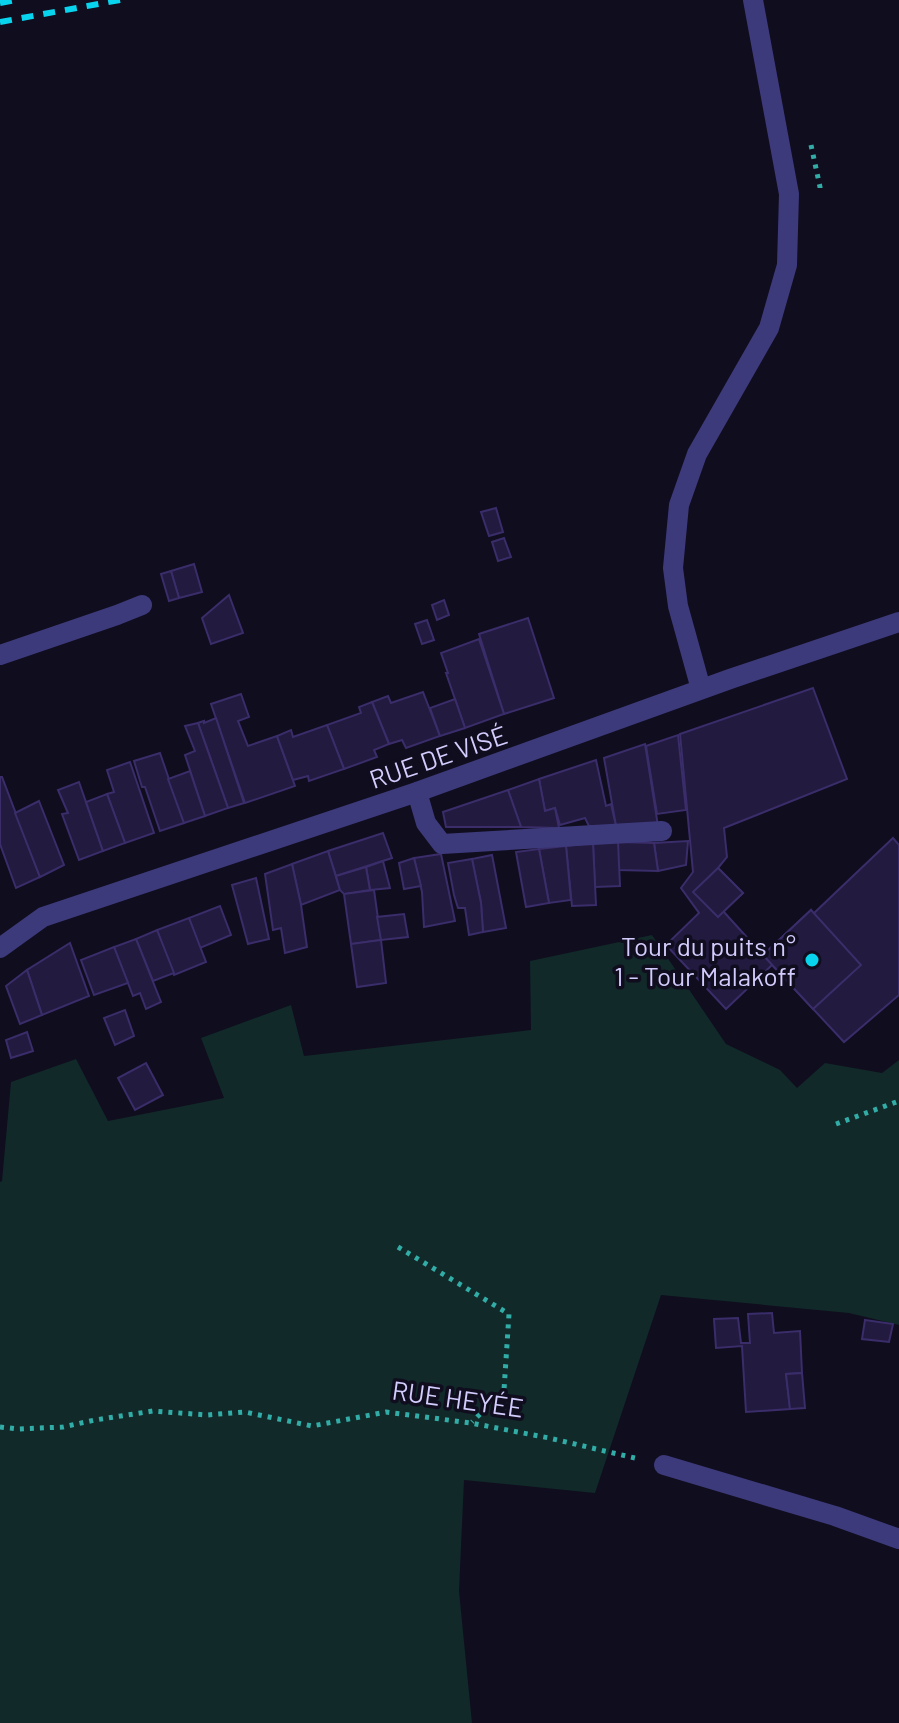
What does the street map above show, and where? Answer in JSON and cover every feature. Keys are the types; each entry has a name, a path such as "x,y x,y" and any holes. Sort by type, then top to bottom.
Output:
{"street":[{"path":"701,689 678,606 673,568 679,505 697,454 769,328 787,265 789,194 753,0"},
{"path":"0,655 142,605"},
{"name":"RUE DE VISÉ","path":"0,948 43,917 417,792 701,689 899,622"},
{"path":"417,792 426,823 442,844 662,831"},
{"path":"664,1465 835,1516 899,1539"}],"path":[{"path":"836,1124 899,1101"},
{"path":"398,1247 509,1314 504,1390 471,1423"},
{"name":"RUE HEYÉE","path":"0,1427 63,1427 153,1411 207,1415 245,1412 312,1426 386,1412 471,1423 664,1465"}],"green space":[{"path":"652,935 726,1044 780,1070 797,1088 825,1063 882,1073 899,1060 899,1325 849,1313 661,1295 595,1493 464,1480 459,1591 472,1723 0,1723 0,1182 11,1082 76,1059 108,1121 224,1098 201,1038 291,1005 304,1056 531,1030 530,961"}],"building":[{"path":"496,508 503,532 489,536 481,512"},
{"path":"504,538 511,557 498,561 492,542"},
{"path":"194,564 202,592 179,598 171,571"},
{"path":"171,571 179,598 169,601 161,574"},
{"path":"229,595 243,633 211,644 202,618"},
{"path":"444,600 449,615 437,620 432,605"},
{"path":"528,618 554,698 504,714 479,634"},
{"path":"427,620 434,640 422,644 415,624"},
{"path":"479,639 504,714 465,728 441,653"},
{"path":"813,688 847,779 724,828 727,857 718,868 743,893 723,911 763,955 811,910 813,914 893,838 899,845 899,995 844,1042 772,965 726,1009 666,945 699,913 681,888 693,872 680,734"},
{"path":"423,692 440,736 406,748 402,740 389,744 372,702 388,696 391,703"},
{"path":"241,694 249,717 238,721 248,746 277,736 295,786 245,803 211,704"},
{"path":"455,699 465,728 440,736 430,708"},
{"path":"372,702 389,744 374,750 377,757 344,769 327,725 361,713 359,707"},
{"path":"216,718 244,803 228,808 198,723"},
{"path":"198,723 228,808 205,816 185,755 195,751 185,726"},
{"path":"327,725 344,769 309,781 308,776 293,780 277,736 291,730 293,737"},
{"path":"678,735 686,810 657,814 646,746"},
{"path":"645,744 658,826 616,826 604,758"},
{"path":"160,753 184,823 160,831 134,761"},
{"path":"596,760 606,806 611,804 616,826 589,826 585,818 560,825 555,808 545,811 539,779"},
{"path":"130,762 154,833 125,843 107,794 114,792 107,770"},
{"path":"190,771 205,816 184,823 168,779"},
{"path":"0,777 40,877 16,888 0,844"},
{"path":"539,779 545,811 555,808 559,828 521,827 508,790"},
{"path":"79,782 103,851 79,860 62,814 68,813 58,790"},
{"path":"508,790 521,827 446,827 443,812"},
{"path":"107,794 125,843 103,851 86,802"},
{"path":"39,801 64,865 40,877 15,813"},
{"path":"383,833 392,858 336,876 328,851"},
{"path":"688,841 686,865 658,871 654,843"},
{"path":"618,842 654,843 658,871 618,870"},
{"path":"618,842 620,886 595,887 593,843"},
{"path":"593,843 596,905 572,906 566,846"},
{"path":"566,846 571,900 549,903 539,849"},
{"path":"539,849 549,903 526,907 516,852"},
{"path":"328,851 340,890 301,905 292,864"},
{"path":"441,854 455,921 424,927 422,892 414,858"},
{"path":"492,855 506,928 483,932 472,859"},
{"path":"414,858 421,886 404,889 399,863"},
{"path":"472,859 483,932 469,935 465,908 458,908 448,863"},
{"path":"383,861 390,888 370,890 366,867"},
{"path":"292,864 307,947 285,953 281,928 273,930 265,874"},
{"path":"366,867 370,890 344,894 336,876"},
{"path":"718,868 743,893 718,917 693,892"},
{"path":"256,878 269,939 248,944 232,885"},
{"path":"374,890 381,940 351,944 344,894"},
{"path":"220,906 231,935 200,948 189,918"},
{"name":"Tour du puits n° 1 - Tour Malakoff","path":"811,910 861,965 813,1009 763,955"},
{"path":"404,914 408,937 381,940 377,917"},
{"path":"189,918 206,962 174,975 157,930"},
{"path":"157,930 174,973 153,981 136,939"},
{"path":"136,939 161,1002 146,1009 140,993 133,996 114,947"},
{"path":"381,940 386,983 357,987 351,944"},
{"path":"70,943 89,996 42,1015 27,970"},
{"path":"114,947 128,983 94,995 81,960"},
{"path":"27,970 42,1015 20,1024 6,986"},
{"path":"125,1010 134,1036 115,1045 104,1018"},
{"path":"27,1032 33,1051 11,1058 6,1040"},
{"path":"146,1063 163,1095 135,1110 118,1078"},
{"path":"772,1313 774,1333 800,1331 802,1373 786,1374 790,1409 746,1412 742,1346 716,1348 714,1319 738,1318 741,1343 750,1343 748,1314"},
{"path":"865,1320 893,1324 889,1342 862,1339"},
{"path":"802,1373 805,1408 790,1409 786,1374"}],"railway":[{"path":"0,3 16,0"},
{"path":"0,22 120,0"}],"place":[{"name":"Tour du puits n° 1 - Tour Malakoff","path":"812,960"}]}
